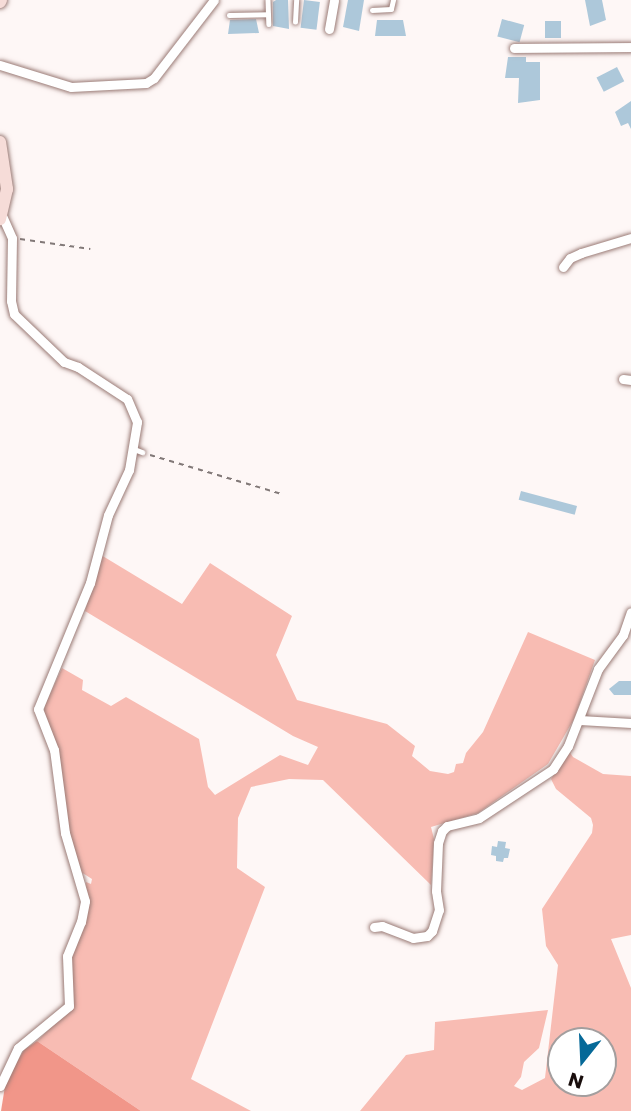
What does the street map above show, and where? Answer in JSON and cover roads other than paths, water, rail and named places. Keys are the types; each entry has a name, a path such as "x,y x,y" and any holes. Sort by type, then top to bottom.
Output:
{"street":[{"path":"0,65 71,87 146,83 153,78 214,0"},
{"path":"329,30 334,0"},
{"path":"514,48 631,47"},
{"path":"0,142 7,189 1,218 16,239 11,301 14,314 64,362 78,367 127,399 137,422 138,451 108,515 85,598 38,709 54,750 65,833 85,901 81,922 67,956 69,1006 18,1048 0,1086"},
{"path":"563,267 570,258 581,253 631,239"},
{"path":"374,926 382,926 413,938 427,936 432,931 439,910 436,891 438,843 442,831 447,826 479,818 553,769 580,720 598,669 623,635 631,612"},
{"path":"580,720 631,723"}],"lane":[{"path":"268,0 268,24"},
{"path":"295,22 296,0"},
{"path":"372,10 391,9 393,0"},
{"path":"229,15 268,15"}]}
